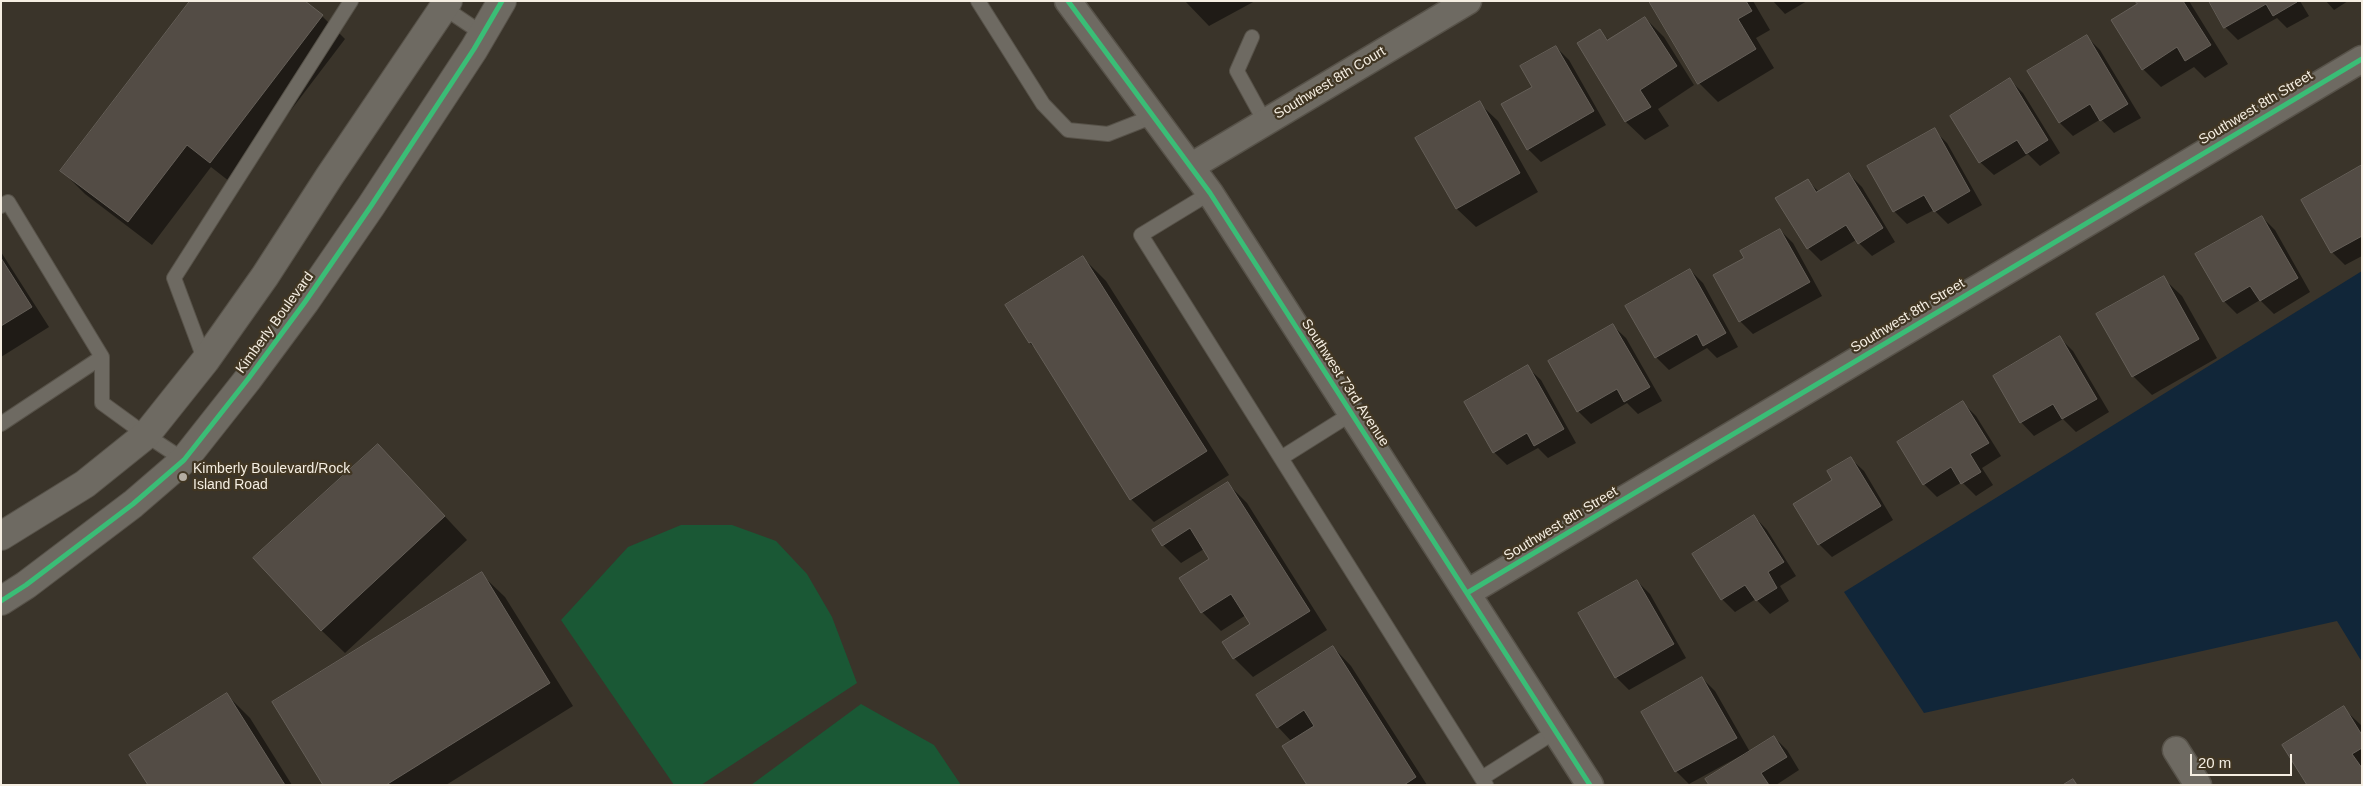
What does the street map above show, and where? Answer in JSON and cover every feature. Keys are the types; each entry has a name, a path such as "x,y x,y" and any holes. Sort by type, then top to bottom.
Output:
{"street":[{"name":"Kimberly Boulevard","path":"1,601 26,585 133,504 184,460 305,302 371,206 483,34 502,1"},
{"name":"Southwest 73rd Avenue","path":"1068,1 1192,166 1210,193 1590,785"},
{"name":"Southwest 8th Court","path":"1192,166 1468,1"},
{"path":"1,536 85,484 146,435 205,361 265,276 442,3"},
{"name":"Southwest 8th Street","path":"1467,593 2362,59"},
{"path":"2176,750 2198,785"}],"lane":[{"path":"205,361 174,278 351,1"},
{"path":"978,1 1043,104 1068,130 1108,134 1154,116"},
{"path":"442,3 483,34"},
{"path":"1252,37 1237,72 1265,122"},
{"path":"1210,193 1141,235 1484,782 1556,731"},
{"path":"1,206 8,202 102,357 102,403 184,460"},
{"path":"1,424 102,357"},
{"path":"1281,458 1351,414"}],"green space":[{"path":"681,525 732,525 776,541 807,574 832,617 857,683 701,785 674,785 561,620 628,547"},
{"path":"861,704 934,745 961,785 751,785"}],"water":[{"path":"2362,271 2362,662 2337,621 1924,713 1844,592"}],"building":[{"path":"190,1 305,1 323,15 210,163 187,145 128,222 60,171"},
{"path":"1649,1 1746,1 1752,11 1738,19 1756,49 1698,84"},
{"path":"2135,1 2183,1 2211,45 2185,61 2177,47 2142,70 2111,20 2137,4"},
{"path":"2209,1 2297,2 2273,16 2266,4 2224,28"},
{"path":"1645,17 1677,66 1640,90 1651,107 1625,122 1577,43 1600,29 1607,40"},
{"path":"2087,35 2128,104 2100,121 2090,104 2059,123 2027,71"},
{"path":"1556,46 1594,111 1527,150 1501,104 1532,87 1520,66"},
{"path":"2010,78 2048,140 2026,154 2017,140 1979,163 1950,116"},
{"path":"1480,101 1520,173 1456,209 1415,138"},
{"path":"1935,128 1970,191 1934,212 1924,195 1893,212 1867,166"},
{"path":"2362,165 2362,236 2331,253 2301,200"},
{"path":"1849,173 1883,228 1858,244 1846,225 1807,249 1775,198 1808,179 1816,192"},
{"path":"2262,216 2298,278 2260,301 2250,286 2223,302 2195,254"},
{"path":"1780,229 1810,282 1739,322 1713,275 1744,258 1740,251"},
{"path":"1083,256 1207,451 1130,500 1031,342 1029,343 1005,305"},
{"path":"1,258 32,307 1,326"},
{"path":"1690,269 1726,333 1703,346 1697,334 1655,358 1625,306"},
{"path":"2164,276 2199,339 2132,377 2096,314"},
{"path":"1613,324 1650,387 1624,402 1617,389 1577,412 1548,361"},
{"path":"2060,336 2097,399 2062,419 2053,404 2020,423 1993,376"},
{"path":"1528,365 1564,429 1534,446 1527,433 1493,453 1464,402"},
{"path":"1963,401 1989,443 1970,454 1981,472 1961,484 1951,467 1923,485 1897,442"},
{"path":"378,444 445,516 321,631 253,558"},
{"path":"1851,457 1881,506 1818,545 1793,504 1832,480 1827,471"},
{"path":"1228,482 1310,611 1233,659 1222,642 1250,624 1231,594 1201,613 1179,578 1209,559 1190,528 1162,546 1152,530"},
{"path":"1754,515 1784,562 1768,572 1777,588 1756,601 1745,585 1721,600 1692,554"},
{"path":"482,572 550,683 386,785 323,785 272,702"},
{"path":"1637,580 1674,644 1615,678 1578,613"},
{"path":"1333,646 1416,777 1404,785 1307,785 1282,746 1314,726 1304,710 1277,728 1256,695"},
{"path":"1702,677 1737,738 1675,772 1641,712"},
{"path":"227,693 285,785 148,785 129,755"},
{"path":"2344,706 2362,735 2362,748 2352,754 2362,768 2362,785 2307,785 2282,745"},
{"path":"1774,736 1787,757 1761,773 1769,785 1709,785 1705,779"},
{"path":"2073,779 2077,785 2063,785"}],"cycle path":[{"path":"1,601 26,585 133,504 184,460 248,379 305,302 371,206 474,49 502,1"},
{"path":"1068,1 1210,193 1590,785"},
{"path":"1467,593 2362,59"}],"place":[{"name":"Kimberly Boulevard/Rock Island Road","path":"183,477"}]}
